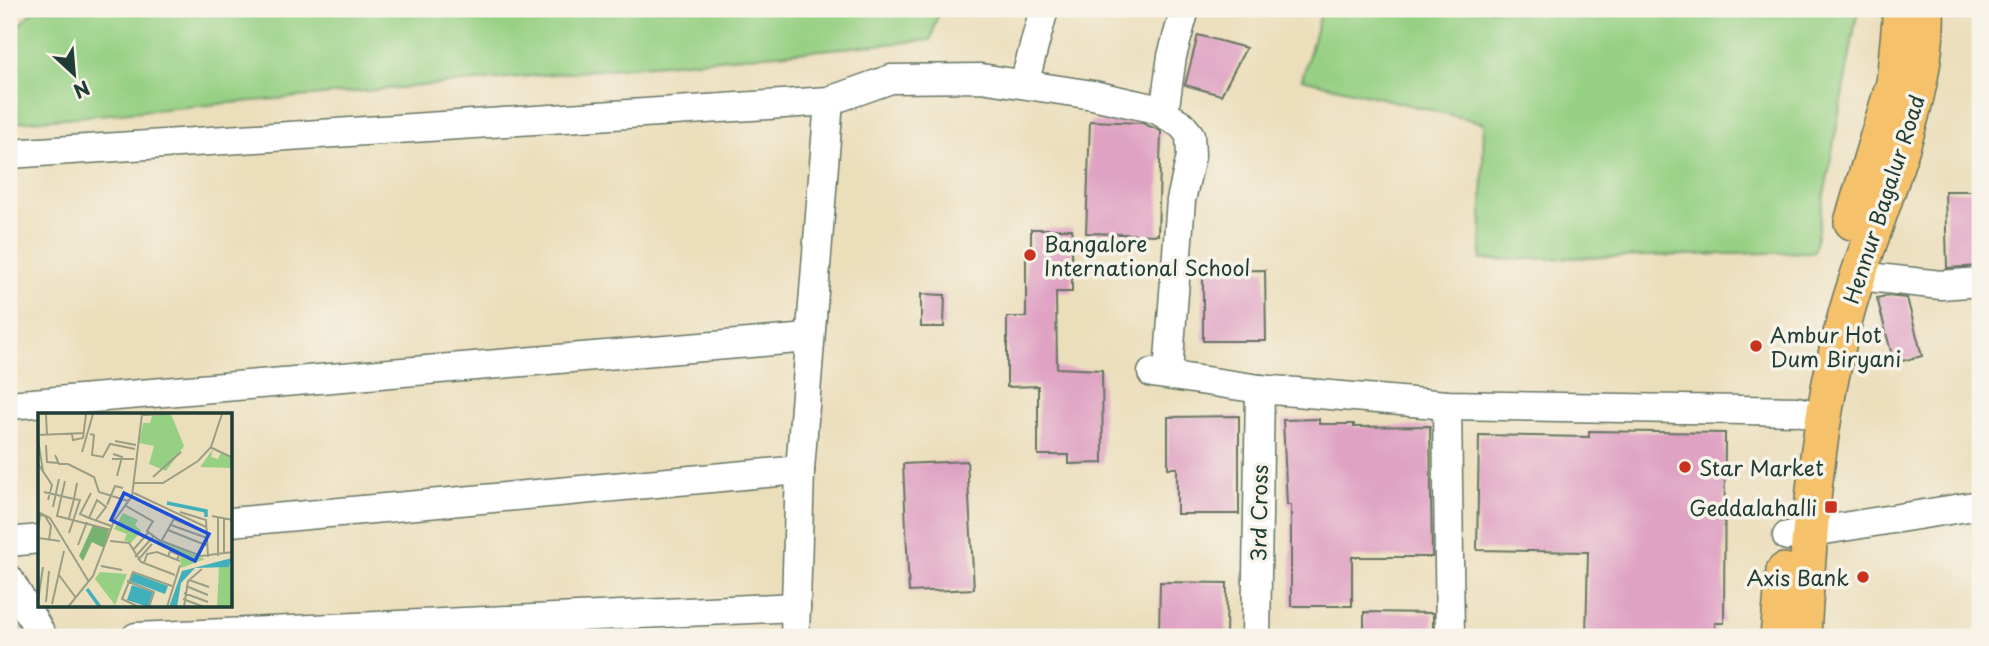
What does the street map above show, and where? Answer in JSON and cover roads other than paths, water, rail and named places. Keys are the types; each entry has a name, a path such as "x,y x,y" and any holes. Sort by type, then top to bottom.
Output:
{"main road":[{"name":"Hennur Bagalur Road","path":"1778,637 1798,534 1810,414 1894,83 1901,9"},
{"name":"Hennur Bagalur Road","path":"1810,414 1920,85 1926,9"},
{"name":"Hennur Bagalur Road","path":"1798,534 1803,637"}],"street":[{"path":"1024,84 1044,9"},
{"path":"1164,113 1172,56 1185,9"},
{"path":"9,154 828,101 891,79 981,78 1024,84 1093,95 1164,113 1185,128 1192,141 1181,200 1160,373 1260,389 1447,405 1810,414"},
{"path":"795,637 800,470 828,101"},
{"path":"1858,276 1941,285 1980,282"},
{"path":"9,405 809,338"},
{"name":"3rd Cross","path":"1256,637 1260,389"},
{"path":"1447,405 1450,637"},
{"path":"233,522 800,470"},
{"path":"1798,534 1980,505"},
{"path":"9,542 38,539"},
{"path":"9,579 43,637"},
{"path":"136,637 796,607"}],"waterway":[{"path":"9,617 20,637"}],"place":[{"name":"Bangalore International School","path":"1030,255"},
{"name":"Ambur Hot Dum Biryani","path":"1756,346"},
{"name":"Star Market","path":"1685,467"},
{"name":"Geddalahalli","path":"1831,507"},
{"name":"Axis Bank","path":"1863,577"}]}
